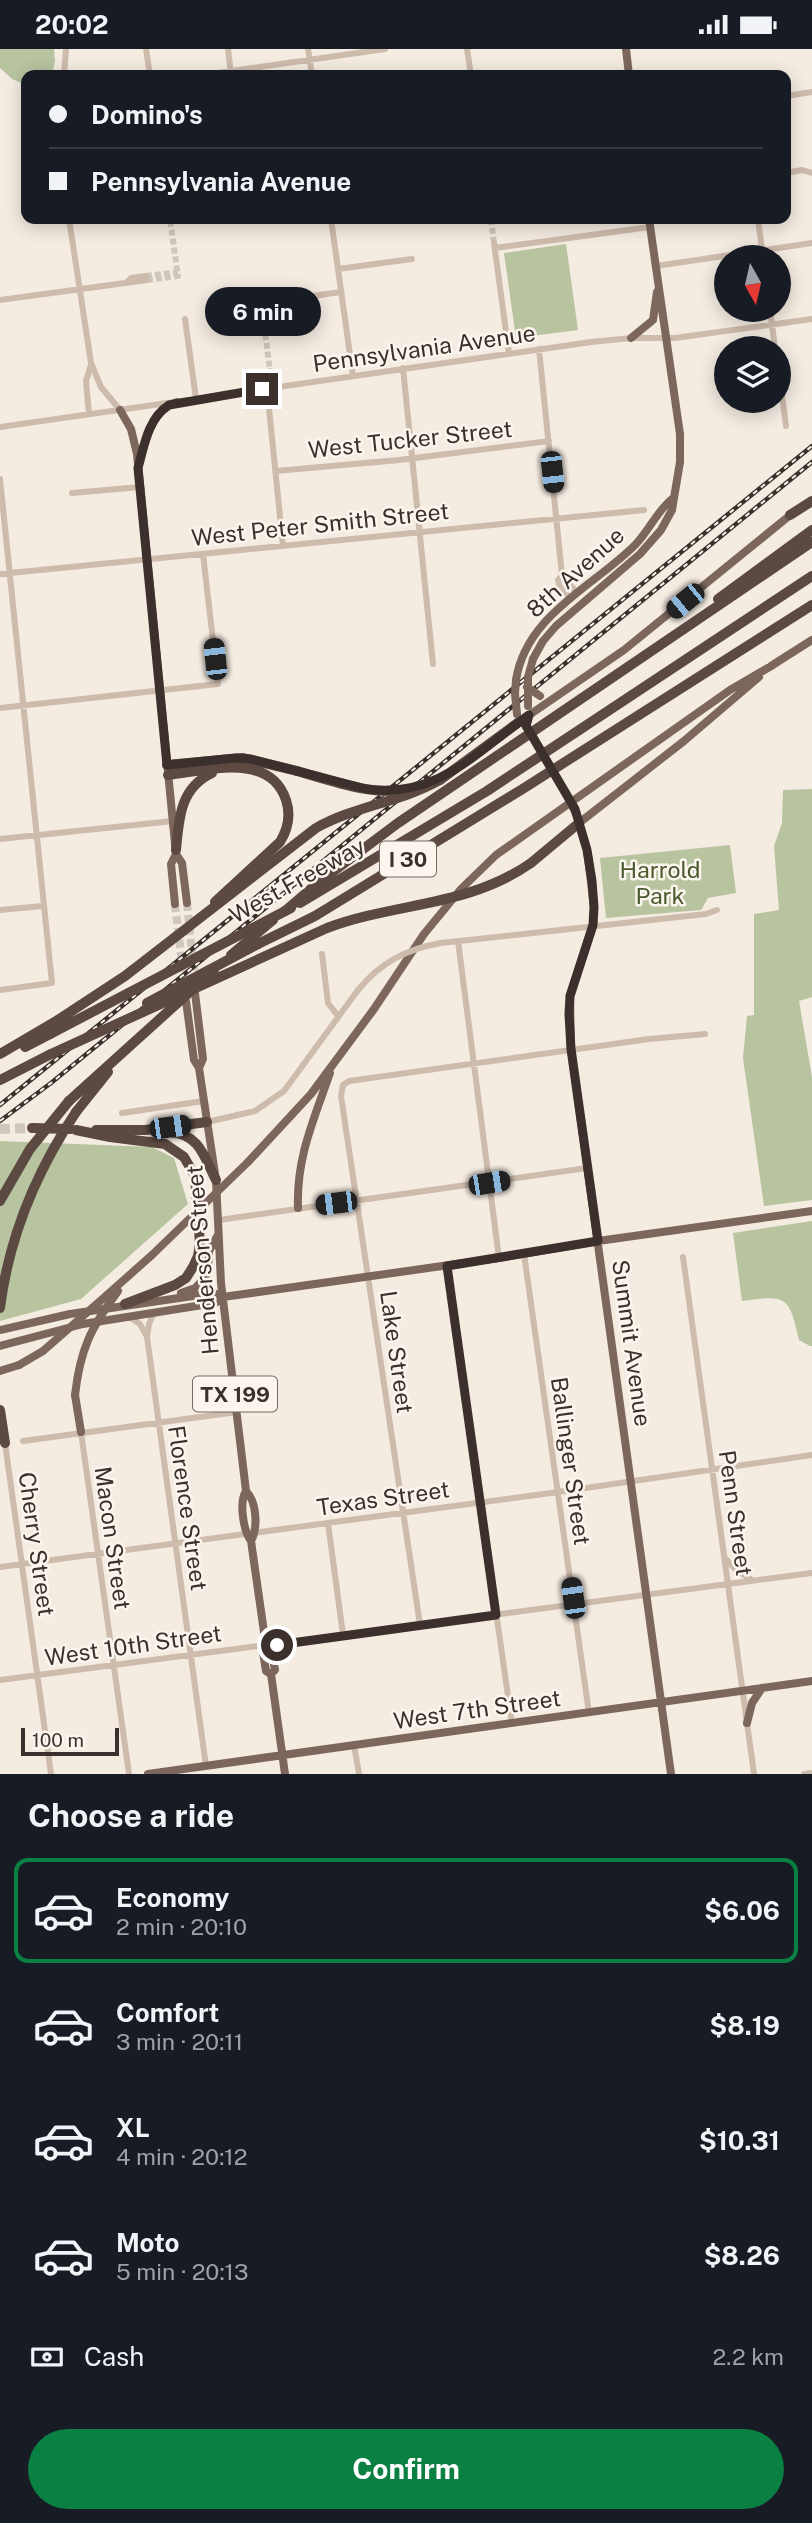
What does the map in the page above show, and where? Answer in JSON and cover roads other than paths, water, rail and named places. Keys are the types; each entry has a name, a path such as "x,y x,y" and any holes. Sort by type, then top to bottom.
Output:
{"highway":[{"path":"790,515 812,499"},
{"path":"618,675 812,530"},
{"path":"0,1201 30,1149 69,1101 205,978 319,882 363,848 812,542"},
{"name":"West Freeway","path":"0,1057 291,908 487,791 812,576"},
{"name":"West Freeway","path":"0,1080 316,916 626,726 812,605"},
{"path":"0,1057 125,977 307,834 325,823 359,809 422,789 458,767 521,721"},
{"path":"167,770 243,758 357,787 384,791 407,790 440,779"},
{"path":"167,770 248,768 268,775 280,787 287,804 288,824 280,842 195,922"},
{"path":"176,852 180,814 186,795 198,781 222,769"},
{"path":"51,1054 327,928 373,912 470,894 500,881 531,863 578,819"},
{"path":"0,1308 8,1260 26,1205 51,1150 76,1112 128,1048"},
{"path":"145,1130 208,1122"},
{"path":"32,1128 181,1133 188,1135 198,1145 216,1179"},
{"path":"76,1130 165,1144 184,1157 194,1176 200,1244 193,1267 186,1278 175,1285 125,1304"},
{"path":"0,1410 5,1443"}],"main road":[{"path":"625,49 628,70"},
{"name":"8th Avenue","path":"529,710 527,687 533,659 543,641 556,626 648,547 672,510 681,443 650,224"},
{"path":"631,338 653,320 658,285"},
{"path":"138,468 155,419 164,408 177,402"},
{"path":"120,410 131,429 138,468 176,852 181,863 187,903"},
{"name":"8th Avenue","path":"521,721 515,694 518,670 525,649 534,634 574,596 634,547 664,505 672,499"},
{"path":"521,721 529,710 562,694 643,635 790,515"},
{"path":"0,1371 19,1365 43,1351 134,1272 248,1162 311,1094 374,1009 424,934 461,889 496,855 730,690 812,640"},
{"path":"578,819 650,768 773,664"},
{"path":"527,687 540,696 562,694"},
{"name":"Summit Avenue","path":"521,721 567,795 578,819 592,881 593,925 570,996 571,1049 671,1774"},
{"path":"175,904 171,864 176,852"},
{"name":"Henderson Street","path":"195,993 203,1059 199,1068"},
{"name":"Henderson Street","path":"186,1001 216,1179 223,1297 246,1491 243,1497 266,1644 266,1671 271,1674 285,1774"},
{"path":"299,1208 301,1156 335,1061"},
{"path":"0,1346 83,1324 215,1303 223,1297 812,1211"},
{"path":"166,1299 195,1288 202,1282 208,1273 209,1251 219,1232"},
{"path":"81,1432 75,1395 79,1363 86,1343 104,1310 134,1272"},
{"path":"2,1330 125,1304 214,1293 223,1297"},
{"name":"Henderson Street","path":"246,1491 252,1497 256,1533"},
{"path":"248,1538 256,1533"},
{"name":"West 7th Street","path":"148,1774 812,1681"},
{"path":"747,1723 752,1703 762,1688"}],"street":[{"path":"64,70 66,49"},
{"path":"146,49 149,70"},
{"path":"228,49 231,70"},
{"path":"308,49 311,70"},
{"path":"249,70 385,49"},
{"path":"467,49 470,70"},
{"path":"791,95 812,92"},
{"path":"791,172 802,170 812,173"},
{"path":"70,224 91,363 101,387 120,410"},
{"path":"332,224 353,376"},
{"path":"509,354 494,246 643,224"},
{"path":"759,224 762,245"},
{"path":"791,248 812,243"},
{"path":"338,268 412,259"},
{"path":"656,266 714,259"},
{"path":"0,300 146,278"},
{"path":"263,316 264,306 270,302 341,292"},
{"path":"185,319 196,399"},
{"name":"Pennsylvania Avenue","path":"0,427 538,349 631,338 675,338 812,319"},
{"path":"772,322 773,336"},
{"path":"538,349 562,575 574,596"},
{"path":"89,414 86,381 91,363"},
{"path":"403,369 433,664"},
{"path":"270,371 283,546"},
{"path":"784,413 786,426"},
{"name":"West Tucker Street","path":"276,471 412,458 549,440"},
{"path":"0,479 52,983 0,990"},
{"path":"72,493 140,487"},
{"name":"West Peter Smith Street","path":"0,574 644,510"},
{"path":"0,708 218,684 203,554"},
{"path":"0,839 173,821"},
{"path":"0,911 43,906"},
{"path":"208,1122 255,1111 279,1096 294,1080 338,1016 373,973 394,958 419,947 706,914 717,910"},
{"path":"458,941 499,1258"},
{"path":"322,954 328,1003 338,1016"},
{"path":"474,1064 678,1035 705,1034"},
{"name":"Lake Street","path":"420,1625 341,1096 343,1085 349,1081 474,1064"},
{"path":"122,1113 204,1101"},
{"path":"219,1220 587,1168"},
{"name":"Ballinger Street","path":"524,1254 589,1713"},
{"name":"Penn Street","path":"683,1257 754,1774"},
{"path":"447,1266 512,1724"},
{"name":"Florence Street","path":"154,1312 147,1337 206,1766"},
{"path":"129,1317 140,1324 147,1337"},
{"path":"23,1441 237,1412"},
{"name":"Macon Street","path":"81,1432 129,1774"},
{"name":"Cherry Street","path":"5,1443 51,1774"},
{"name":"Texas Street","path":"256,1533 812,1455"},
{"path":"328,1523 343,1635"},
{"path":"0,1567 175,1543 248,1538"},
{"path":"724,1556 730,1566 754,1580"},
{"name":"West 10th Street","path":"0,1681 812,1573"},
{"path":"354,1745 359,1774"},
{"path":"804,1774 812,1773"}],"tunnel":[{"path":"147,280 178,276 171,224"},
{"path":"492,224 494,243"},
{"path":"146,276 178,272"},
{"path":"263,316 270,371"},
{"path":"187,903 195,983"},
{"path":"175,904 185,988"},
{"path":"0,1129 32,1128"}],"railway":[{"path":"0,1105 812,446"},
{"path":"0,1121 51,1083 812,462"}],"park label":[{"name":"Harrold Park","path":"660,882"}]}
